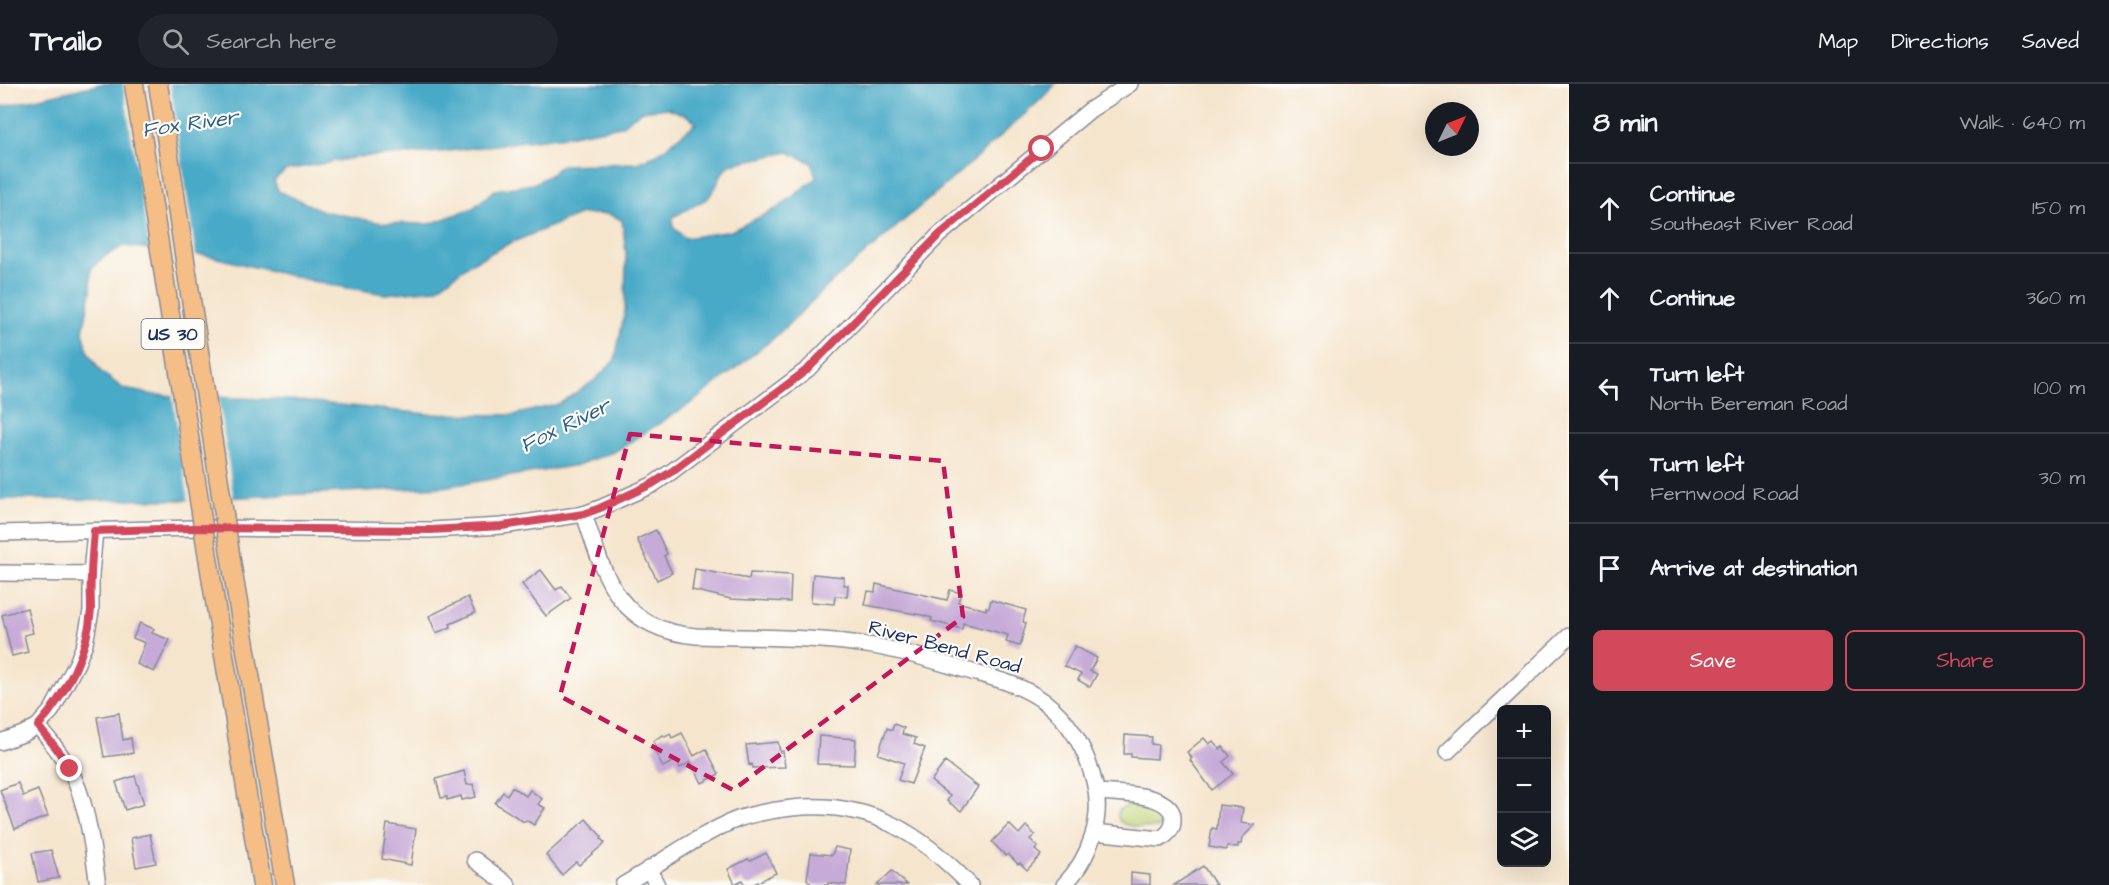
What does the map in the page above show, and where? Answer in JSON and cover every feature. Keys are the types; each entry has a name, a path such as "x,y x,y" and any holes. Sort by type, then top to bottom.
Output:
{"main road":[{"name":"US 30","path":"134,84 262,885"},
{"name":"US 30","path":"158,84 233,573 285,885"}],"street":[{"path":"0,532 194,528 431,530 502,526 584,514 626,498 652,484 808,369 939,235 1090,110 1130,84"},
{"name":"River Bend Road","path":"584,514 606,579 631,611 661,630 678,635 824,641 874,646 1007,682 1031,692 1047,703 1073,731 1090,765 1097,792 1097,814 1087,853 1076,873 1064,885"},
{"path":"0,742 38,726 52,710 67,685 85,644 91,611 94,531"},
{"path":"0,573 91,574"},
{"path":"1447,752 1569,636"},
{"path":"38,726 70,769 80,793 98,885"},
{"path":"1094,832 1160,839 1168,833 1173,821 1169,806 1159,800 1097,792"},
{"path":"623,885 737,819 757,813 810,806 840,807 861,811 906,830 970,885"},
{"path":"475,860 508,885"},
{"path":"649,870 657,885"}],"highlighted area":[{"path":"630,434 943,461 963,617 733,790 560,696"}],"green space":[{"path":"1129,805 1157,807 1163,810 1166,819 1161,826 1156,828 1124,824 1118,819 1119,810"}],"water":[{"name":"Fox River","path":"101,84 1055,84 973,161 832,282 774,338 693,402 616,451 578,465 443,487 181,500 0,499 0,107","holes":["668,108 688,116 696,123 659,153 637,163 561,165 552,174 533,184 495,190 473,208 430,224 382,223 323,211 278,191 274,180 286,170 359,157 441,152 566,136 621,126 641,111","789,152 812,163 816,178 778,208 731,231 685,238 673,227 673,217 708,198 722,173 731,164","581,214 608,214 622,220 626,253 625,310 615,360 594,381 559,404 513,415 428,414 291,400 155,395 124,389 101,372 88,352 83,331 91,292 91,269 103,257 124,246 209,256 325,284 385,294 436,289 470,264 508,244"]}],"pier":[{"path":"123,84 170,84 196,257 150,252"},
{"path":"172,393 218,395 234,501 189,503"}],"building":[{"path":"656,530 667,554 664,556 672,573 657,580 637,539"},
{"path":"695,569 749,579 750,573 791,575 790,602 731,599 692,590"},
{"path":"541,570 556,590 562,586 571,598 546,616 522,584"},
{"path":"813,574 844,577 844,585 848,585 847,597 835,596 834,604 811,602"},
{"path":"876,584 947,600 950,590 961,593 958,602 986,610 991,600 1026,610 1023,622 1026,623 1020,646 1006,642 1008,635 963,623 962,629 931,621 932,618 922,615 865,605 868,591 875,592"},
{"path":"468,597 475,613 436,633 429,616"},
{"path":"27,608 33,633 24,635 28,652 12,656 2,615"},
{"path":"140,623 154,629 152,633 170,640 154,672 137,664 145,643 133,638"},
{"path":"1075,646 1097,658 1090,671 1097,674 1090,687 1078,680 1081,674 1064,666"},
{"path":"119,713 123,740 131,738 133,753 104,757 97,717"},
{"path":"894,724 904,728 902,734 916,738 914,744 925,748 911,784 898,780 904,763 878,754 887,728 892,730"},
{"path":"682,733 694,756 706,749 719,774 702,783 691,762 680,768 676,760 663,767 653,748 656,746 653,741 663,735 665,737 670,734 672,738"},
{"path":"1125,735 1152,737 1151,744 1158,745 1157,759 1131,757 1131,754 1124,754"},
{"path":"819,736 856,739 854,765 817,764"},
{"path":"1204,738 1209,744 1213,741 1220,749 1223,747 1230,756 1223,762 1233,774 1212,790 1190,760 1192,758 1187,752"},
{"path":"778,742 780,752 783,751 785,767 753,768 752,764 749,765 746,745"},
{"path":"945,762 978,787 961,811 947,801 950,796 931,781"},
{"path":"464,771 467,785 473,784 476,797 462,800 461,796 447,800 447,797 441,798 436,779"},
{"path":"135,776 144,804 125,810 116,782"},
{"path":"18,783 23,796 38,790 48,816 15,829 0,790"},
{"path":"512,787 526,796 530,790 542,799 538,804 545,808 534,825 526,820 524,822 495,803 503,792 507,795"},
{"path":"1219,805 1243,808 1241,823 1255,825 1242,838 1238,847 1227,846 1226,850 1209,847 1212,828 1217,829"},
{"path":"586,819 605,843 579,865 576,862 562,875 546,855"},
{"path":"387,824 416,829 411,865 382,859"},
{"path":"1009,824 1019,834 1026,826 1035,835 1030,839 1038,847 1035,850 1041,855 1027,870 1008,854 1006,856 992,842"},
{"path":"150,834 156,863 136,867 131,838"},
{"path":"835,847 850,850 846,885 828,883 827,885 812,885 807,879 811,853 832,855"},
{"path":"51,850 59,878 38,882 32,853"},
{"path":"766,853 776,873 752,885 745,885 742,880 735,884 728,869"},
{"path":"1203,866 1216,885 1174,885"},
{"path":"892,871 907,885 877,885"},
{"path":"1131,873 1150,875 1150,885 1131,885"}],"route":[{"path":"70,769 38,726 52,710 67,685 85,644 91,611 94,531 194,528 431,530 502,526 584,514 626,498 671,472 808,369 939,235 1042,149"}]}
